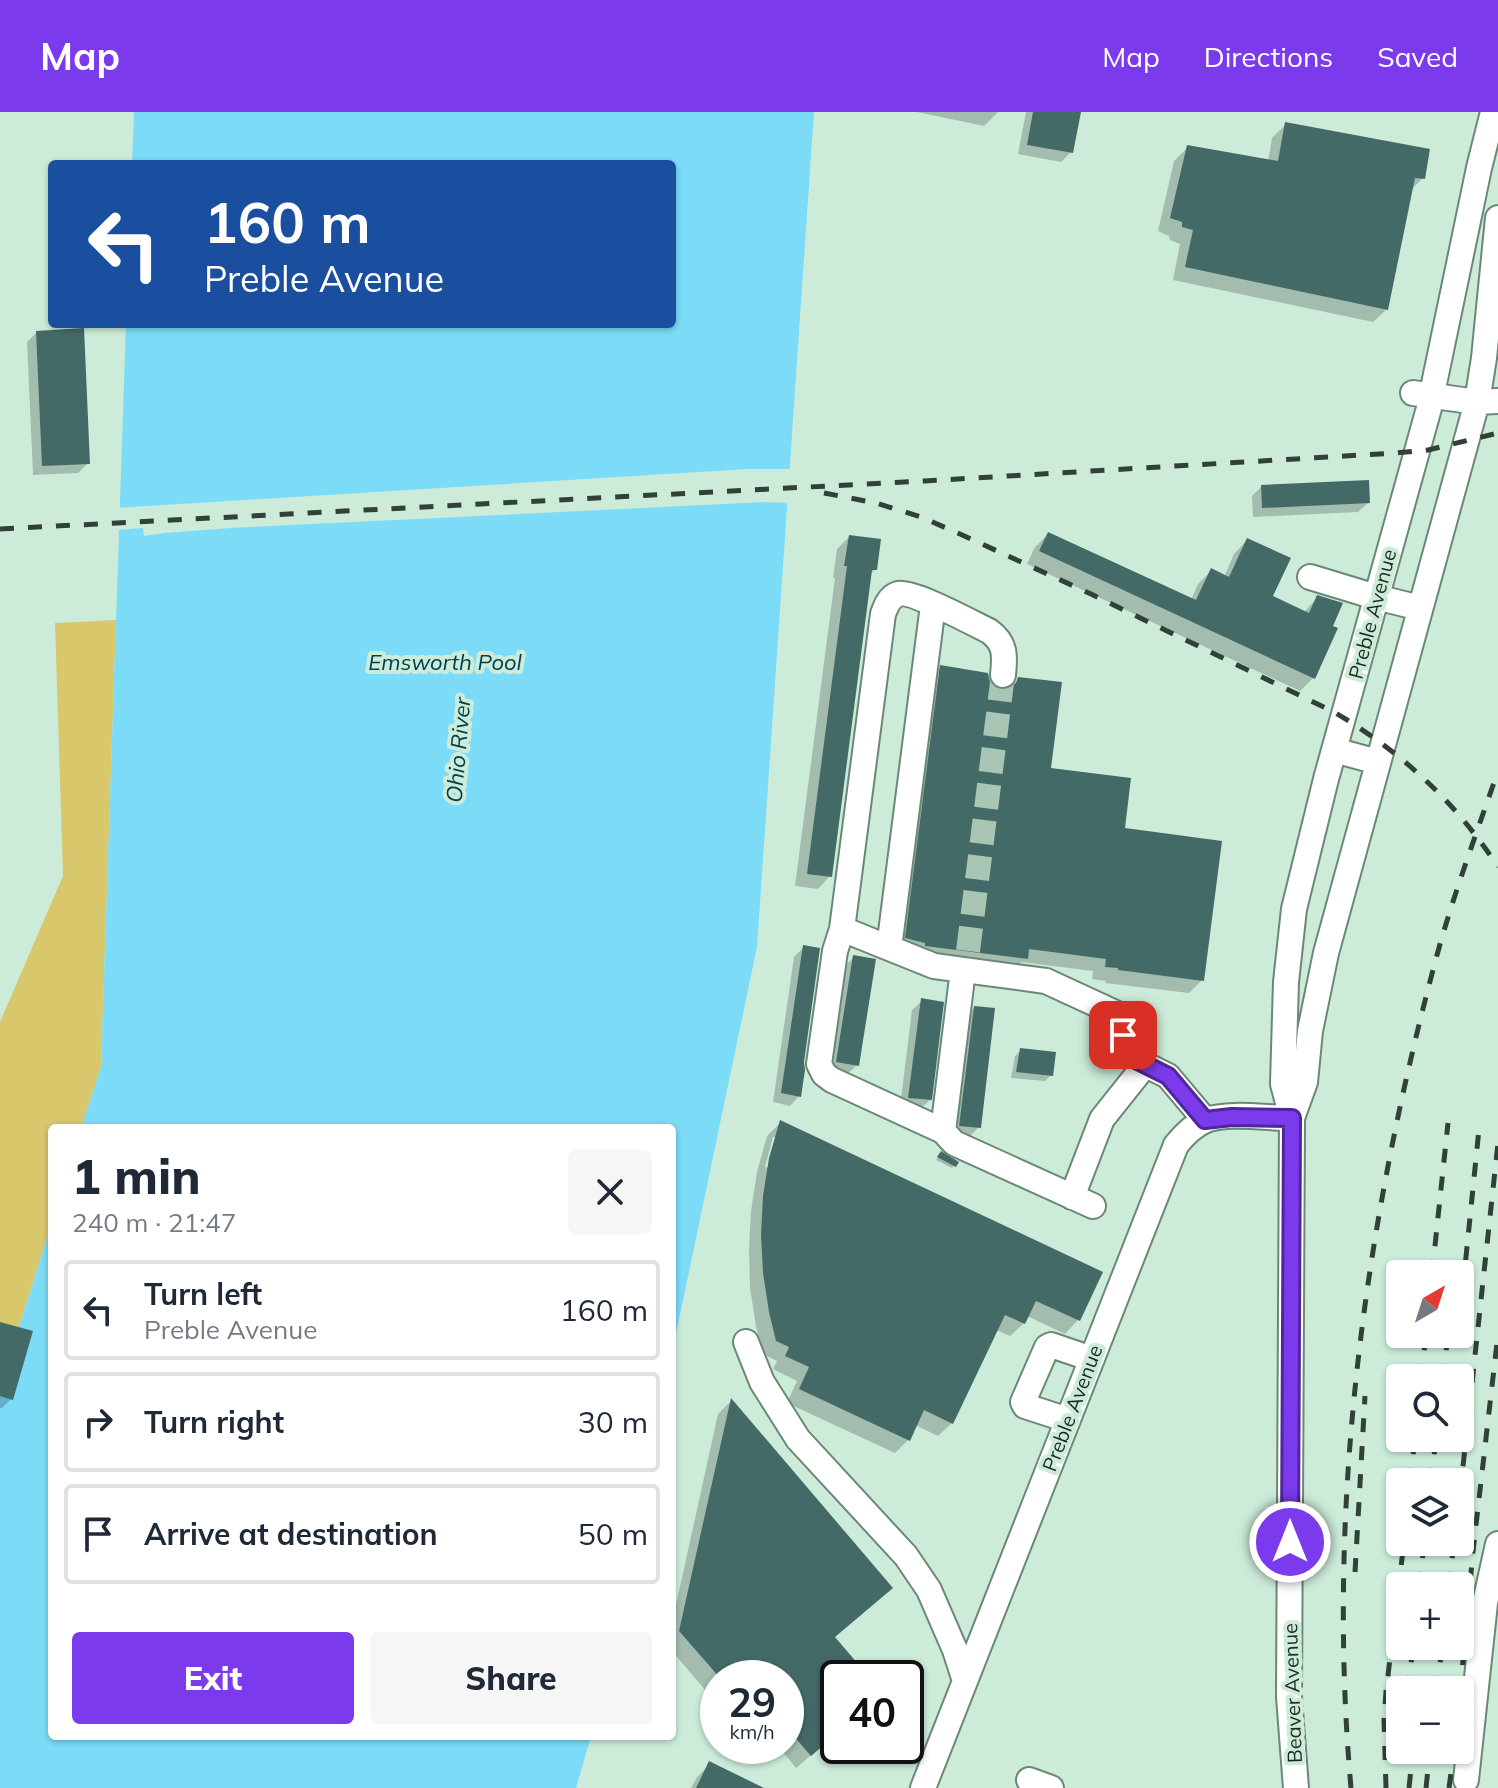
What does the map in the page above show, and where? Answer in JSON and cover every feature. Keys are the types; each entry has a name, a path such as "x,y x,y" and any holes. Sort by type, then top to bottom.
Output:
{"street":[{"name":"Preble Avenue","path":"1292,1118 1283,1084 1286,982 1294,909 1376,597 1422,394 1493,112"},
{"path":"842,929 934,966 965,964 1046,981 1126,1018 1120,1052 1168,1076 1205,1120 1292,1118 1305,1082 1310,1031 1326,953 1420,608 1488,401 1484,358 1498,218"},
{"path":"1422,394 1488,401"},
{"path":"1310,577 1420,608"},
{"path":"1003,675 1005,653 995,636 912,595 897,594 891,598 883,614 842,929 820,1047 820,1070 832,1080 943,1131 954,1143 1082,1201 1102,1119 1145,1065"},
{"path":"889,948 933,605"},
{"path":"1334,750 1378,762"},
{"path":"943,1131 965,964"},
{"name":"Beaver Avenue","path":"1292,1118 1289,1697 1296,1788"},
{"name":"Preble Avenue","path":"923,1788 1176,1145 1205,1120"},
{"path":"746,1342 762,1382 798,1439 906,1556 929,1590 965,1681"},
{"path":"1068,1420 1025,1406 1023,1402 1047,1347 1051,1345 1092,1359"},
{"path":"1466,1780 1485,1603 1498,1544"}],"shaded area":[{"path":"116,620 101,1067 82,1124 48,1124 48,1235 0,1388 0,1022 63,876 55,623"}],"water":[{"name":"Emsworth Pool","path":"134,112 814,112 757,947 676,1334 676,1124 82,1124 101,1067 126,328 676,328 676,160 132,160"},
{"path":"48,1235 48,1740 590,1740 576,1788 0,1788 0,1388"}],"pier":[{"path":"748,469 794,469 791,503 230,528 144,536 143,528 115,530 116,508"}],"building":[{"path":"1033,112 1081,112 1073,153 1027,145"},
{"path":"1285,122 1430,149 1425,179 1415,178 1388,310 1185,267 1193,230 1182,227 1182,222 1170,218 1187,145 1278,161"},
{"path":"84,328 90,464 42,466 36,331"},
{"path":"1369,480 1370,503 1262,508 1261,485"},
{"path":"1048,532 1196,600 1211,568 1229,577 1247,538 1291,558 1273,596 1309,613 1317,595 1343,603 1333,626 1338,628 1315,679 1039,551"},
{"path":"849,535 881,539 877,570 872,570 832,877 807,874"},
{"path":"940,665 988,673 990,682 1001,690 1010,688 1018,677 1062,682 1051,768 1131,778 1125,828 1222,841 1204,981 1118,970 1105,967 1106,959 1029,949 1028,959 925,946 925,943 905,938"},
{"path":"803,945 820,948 801,1097 781,1093"},
{"path":"853,955 876,959 859,1066 836,1062"},
{"path":"921,998 944,1002 932,1100 908,1098"},
{"path":"974,1006 995,1008 981,1128 959,1126"},
{"path":"1020,1048 1056,1052 1053,1076 1016,1072"},
{"path":"780,1120 1103,1272 1080,1321 1036,1301 1025,1324 1005,1315 953,1424 924,1410 910,1441 799,1389 809,1367 785,1356 789,1347 776,1341 763,1273 763,1196 769,1158"},
{"path":"941,1151 959,1162 956,1167 937,1157"},
{"path":"0,1322 33,1331 13,1400 0,1396"},
{"path":"731,1398 893,1588 835,1637 855,1660 820,1660 820,1748 811,1756 804,1748 804,1660 704,1660 679,1631"},
{"path":"708,1764 715,1764 764,1788 696,1788"}],"tunnel":[{"path":"968,951 1003,675"}],"railway":[{"path":"0,529 1395,453 1428,450 1498,433"},
{"path":"824,493 876,503 921,517 1091,594 1334,712 1382,744 1425,780 1464,821 1498,867"},
{"path":"1351,1788 1345,1683 1344,1578 1348,1473 1357,1368 1371,1263 1411,1057 1437,955 1498,771"},
{"path":"1433,1260 1448,1123"},
{"path":"1466,1260 1479,1129"},
{"path":"1463,1468 1498,1143"},
{"path":"1462,1676 1498,1334"},
{"path":"1423,1364 1424,1348"},
{"path":"1445,1364 1446,1348"},
{"path":"1355,1572 1365,1396"},
{"path":"1412,1468 1413,1452"},
{"path":"1433,1468 1434,1452"},
{"path":"1386,1788 1384,1720 1402,1556"},
{"path":"1421,1572 1423,1556"},
{"path":"1451,1572 1452,1556"},
{"path":"1410,1676 1411,1660"},
{"path":"1439,1676 1440,1660"},
{"path":"1409,1788 1412,1764"},
{"path":"1426,1788 1429,1764"},
{"path":"1449,1788 1452,1764"}],"route":[{"path":"1123,1035 1120,1052 1168,1076 1205,1120 1292,1118 1290,1542"}],"water label":[{"name":"Ohio River","path":"458,750"}]}
